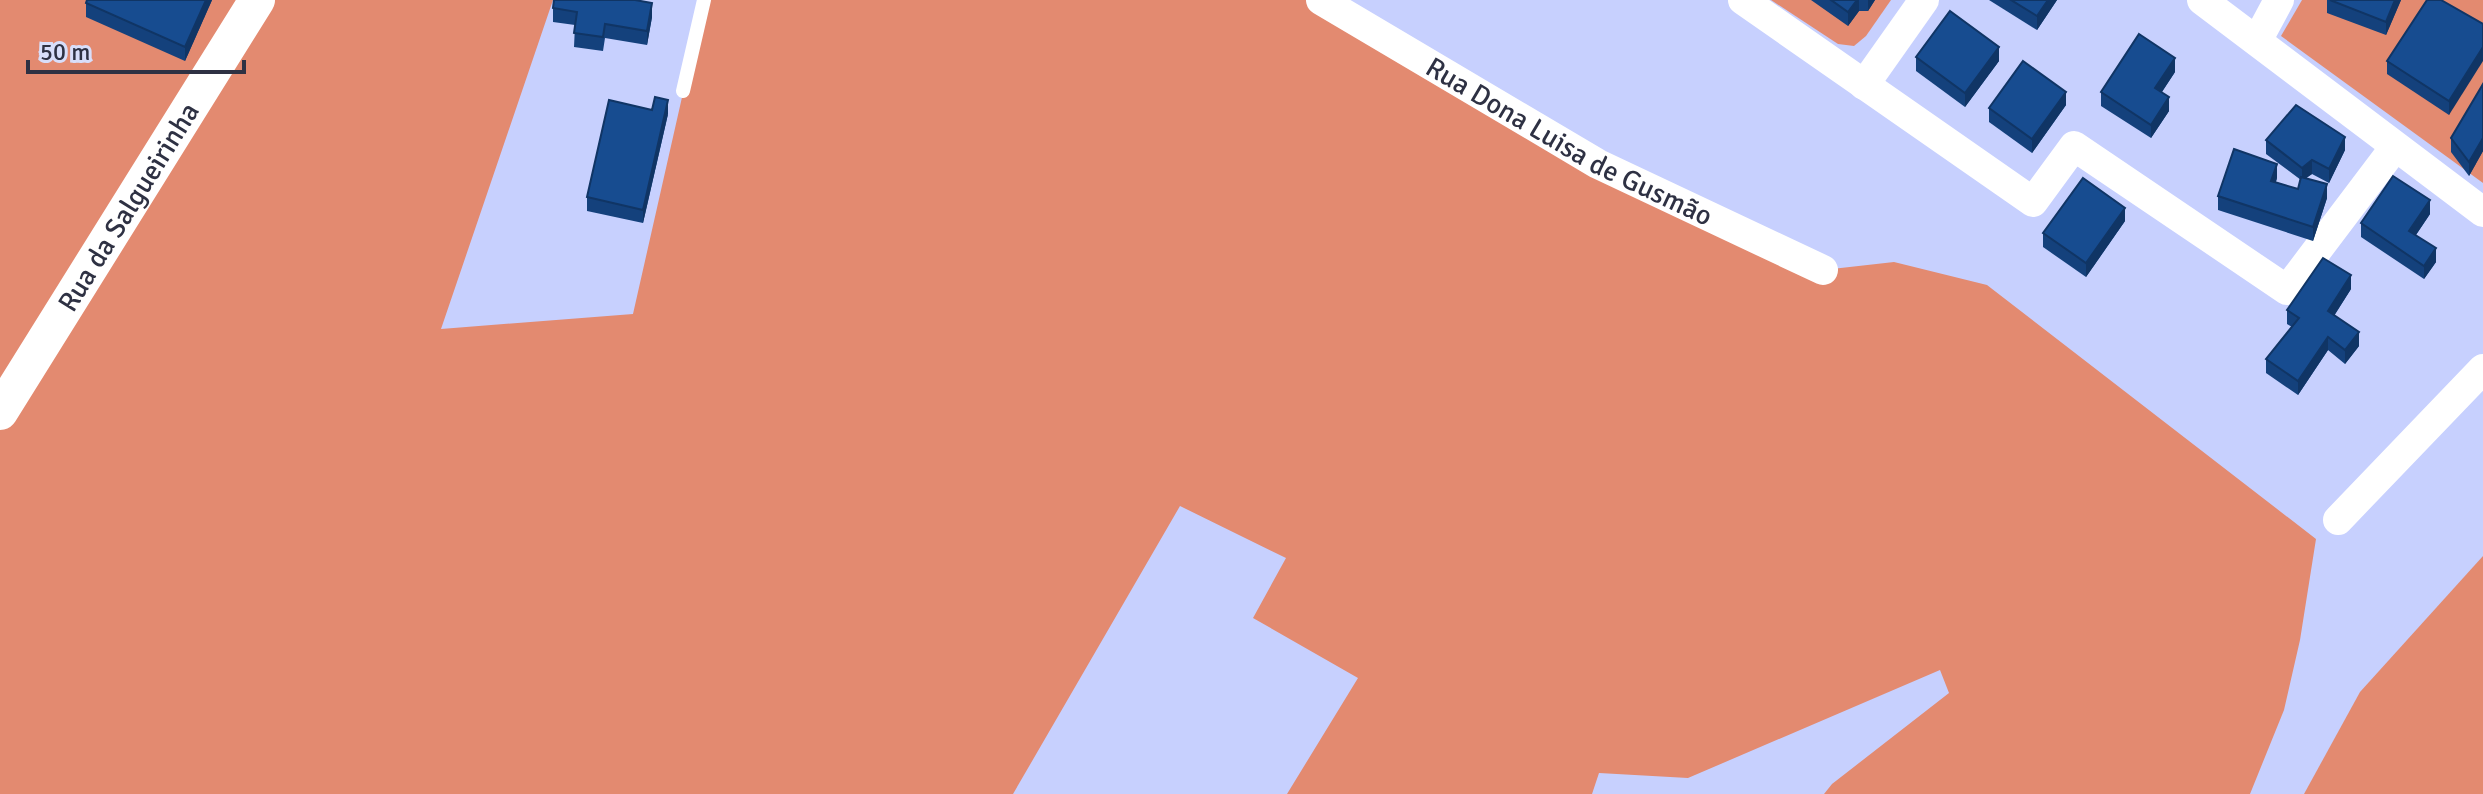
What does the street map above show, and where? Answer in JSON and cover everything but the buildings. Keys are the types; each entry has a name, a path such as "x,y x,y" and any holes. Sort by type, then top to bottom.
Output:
{"street":[{"name":"Rua da Salgueirinha","path":"0,412 257,0"},
{"name":"Rua Dona Luisa de Gusmão","path":"1321,0 1598,164 1823,270"},
{"path":"1743,0 2033,202 2074,146 2287,290 2395,147"},
{"path":"1864,85 1924,0"},
{"path":"2202,0 2483,212"},
{"path":"2257,41 2279,0"},
{"path":"2338,520 2483,369"}],"lane":[{"path":"683,91 704,0"}],"shaded area":[{"path":"0,0 553,0 441,329 633,314 704,0 1321,0 1823,270 1894,262 1987,285 2316,539 2300,640 2284,710 2250,794 1824,794 1832,784 1949,693 1940,670 1688,778 1599,773 1592,794 1287,794 1358,678 1253,618 1286,558 1180,506 1013,794 0,794"},
{"path":"1771,0 1891,0 1866,36 1854,46 1838,44"},
{"path":"2302,0 2483,0 2483,183 2281,36"},
{"path":"2483,556 2483,794 2304,794 2360,692"}]}
